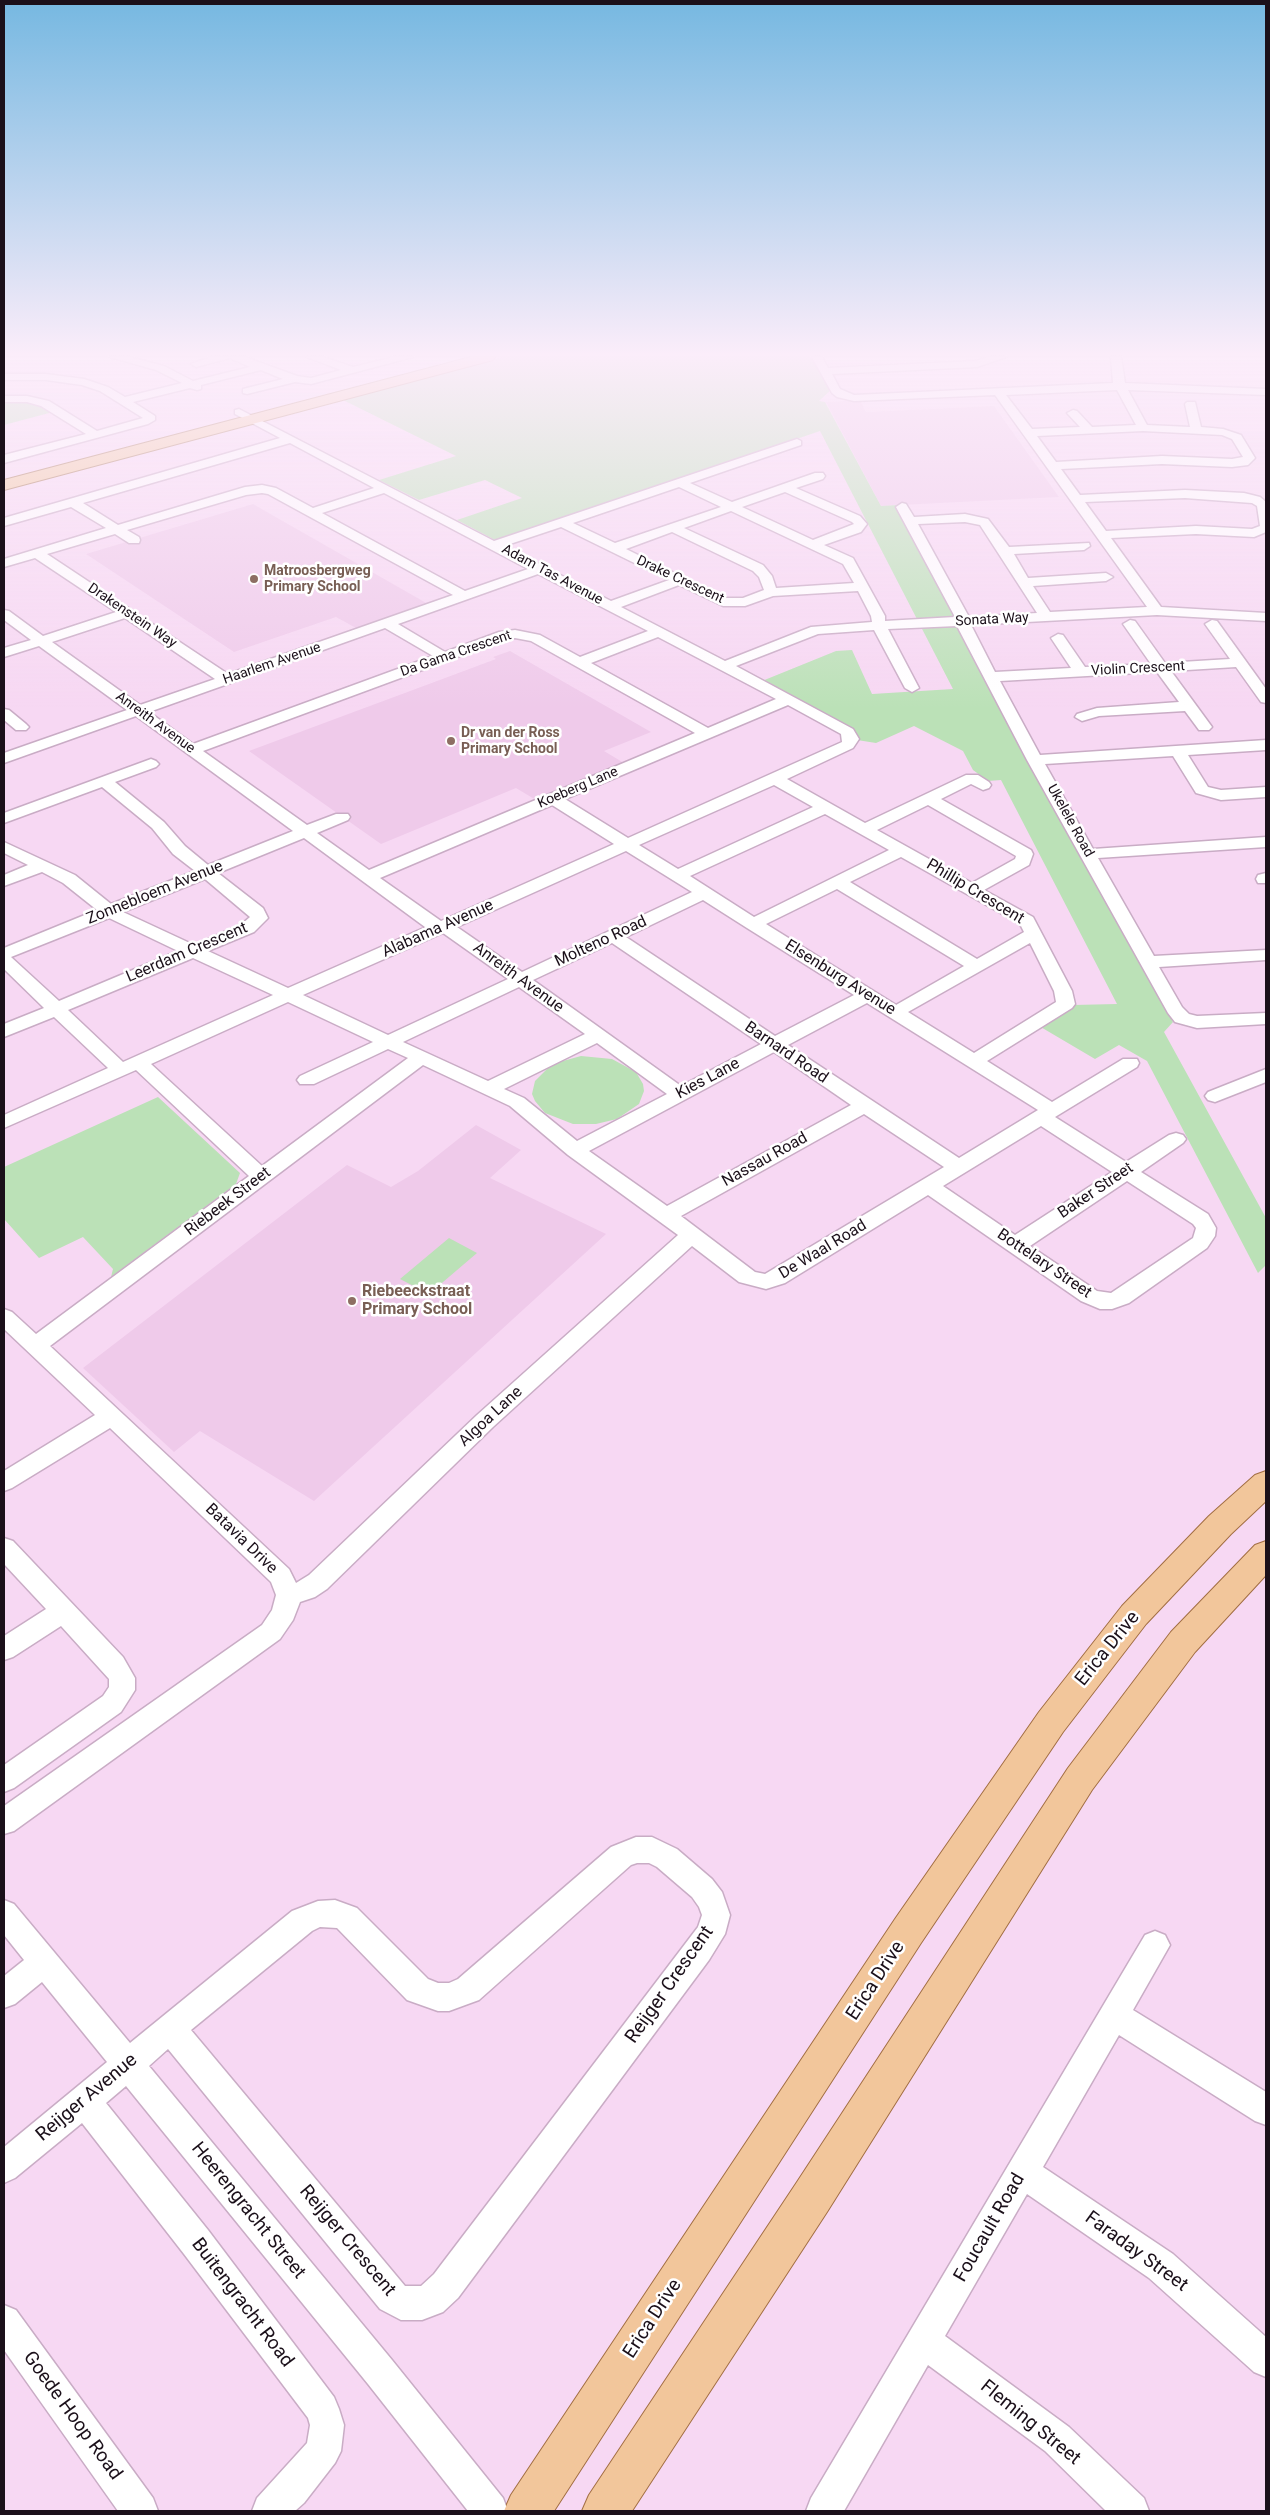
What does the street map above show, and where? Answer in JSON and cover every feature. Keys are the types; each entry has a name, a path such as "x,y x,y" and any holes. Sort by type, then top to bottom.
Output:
{"main road":[{"path":"4,486 44,474"},
{"name":"Erica Drive","path":"527,2511 903,1939 1051,1722 1134,1615 1220,1524 1266,1483"},
{"path":"605,2511 812,2197 1080,1779 1183,1642 1266,1554"}],"street":[{"path":"4,522 168,474"},
{"name":"Adam Tas Avenue","path":"360,474 839,726"},
{"path":"494,545 705,474"},
{"path":"1058,474 1157,611"},
{"path":"615,548 819,476"},
{"path":"680,483 848,561 863,586 878,616 880,626 912,688"},
{"path":"311,513 386,488"},
{"path":"786,488 856,519 861,524 856,529 814,544"},
{"path":"4,563 257,489 272,491 465,596"},
{"path":"1076,499 1185,494 1244,497 1256,500 1263,505 1266,527 1254,533 1196,530 1103,535"},
{"path":"72,502 134,540"},
{"name":"Ukelele Road","path":"902,507 911,521 990,677 1174,1009 1182,1018 1207,1022 1266,1019"},
{"path":"911,521 965,518 984,522 1005,551 1046,617"},
{"name":"Drake Crescent","path":"564,522 716,600 731,603 745,602 771,592 863,586"},
{"path":"674,528 758,568 765,576 771,592"},
{"path":"1005,551 1084,546"},
{"name":"Drakenstein Way","path":"38,553 227,680"},
{"name":"Haarlem Avenue","path":"4,758 540,569"},
{"path":"1025,582 1106,577"},
{"path":"610,606 679,582"},
{"name":"Sonata Way","path":"724,666 816,630 1157,611 1266,617"},
{"path":"4,653 128,613"},
{"name":"Anreith Avenue","path":"4,614 431,923 453,931 680,1094"},
{"path":"388,624 444,657"},
{"path":"1130,624 1204,727"},
{"path":"1212,624 1266,699"},
{"path":"580,662 659,632"},
{"name":"Da Gama Crescent","path":"191,750 504,635 521,634 535,638 580,662 708,734"},
{"path":"1058,638 1081,672"},
{"name":"Violin Crescent","path":"990,677 1239,663"},
{"name":"Koeberg Lane","path":"368,877 789,700"},
{"path":"1082,717 1097,712 1189,706"},
{"path":"4,713 21,727"},
{"name":"Alabama Avenue","path":"4,1122 775,779 848,744 851,739 848,732 839,726"},
{"path":"1035,760 1266,745"},
{"path":"1178,751 1202,790 1221,795 1266,792"},
{"path":"4,818 151,764"},
{"path":"865,829 972,778 983,785"},
{"name":"Phillip Crescent","path":"775,779 1027,921 1063,990 1066,1004 974,1060"},
{"name":"Leerdam Crescent","path":"4,1031 248,928 259,918 257,912 173,845 158,824 104,781"},
{"path":"928,798 1025,854 1023,861 1016,866 973,889"},
{"name":"Elsenburg Avenue","path":"554,799 974,1060 1126,1171 1201,1219 1206,1228"},
{"path":"677,876 826,807"},
{"path":"306,832 342,817"},
{"name":"Zonnebloem Avenue","path":"4,954 306,832"},
{"path":"1089,854 1266,842"},
{"name":"De Waal Road","path":"4,847 69,879 109,911 287,996 518,1102 575,1150 752,1280 770,1281 928,1185 960,1168 1130,1063"},
{"path":"753,924 902,850"},
{"path":"4,881 42,866"},
{"path":"837,882 976,966"},
{"name":"Molteno Road","path":"307,1080 390,1043 704,893"},
{"path":"896,1012 1033,934"},
{"name":"Barnard Road","path":"613,936 960,1168"},
{"path":"1149,962 1266,955"},
{"path":"4,960 56,1009 129,1066 262,1176"},
{"name":"Kies Lane","path":"575,1150 868,995"},
{"path":"490,1088 598,1035"},
{"name":"Riebeek Street","path":"35,1346 422,1057"},
{"path":"1215,1096 1266,1075"},
{"name":"Nassau Road","path":"666,1215 864,1105"},
{"name":"Baker Street","path":"1016,1245 1176,1139"},
{"name":"Bottelary Street","path":"928,1185 1089,1296 1100,1301 1112,1302 1121,1298 1200,1243 1205,1236 1206,1228"},
{"name":"Algoa Lane","path":"290,1595 306,1590 318,1582 485,1421 691,1235"},
{"name":"Batavia Drive","path":"4,1317 280,1576 290,1595"},
{"path":"4,1482 111,1416"},
{"path":"4,1548 62,1612 114,1665 122,1678 122,1690 112,1704 4,1780"},
{"path":"4,1822 271,1632 284,1612 290,1595"},
{"path":"4,1648 62,1612"},
{"name":"Reijger Crescent","path":"636,1850 652,1850 667,1858 702,1888 712,1901 716,1915 710,1934 699,1950 446,2286 431,2300 422,2304 401,2303 392,2297 170,2028 302,1921 318,1914 335,1913 347,1918 418,1990 438,1998 450,1997 468,1990 621,1856 636,1850"},
{"name":"Heerengracht Street","path":"4,1912 490,2511"},
{"name":"Foucault Road","path":"824,2511 1155,1945"},
{"path":"4,1994 45,1962"},
{"path":"1114,2015 1266,2110"},
{"name":"Reijger Avenue","path":"4,2167 84,2102 170,2028"},
{"name":"Buitengracht Road","path":"84,2102 196,2242 324,2414 327,2434 323,2451 291,2490 270,2511"},
{"name":"Faraday Street","path":"1022,2172 1161,2266 1266,2360"},
{"name":"Goede Hoop Road","path":"4,2322 140,2511"},
{"name":"Fleming Street","path":"924,2341 1057,2439 1131,2511"}],"shaded area":[{"path":"864,474 1043,474 1059,497 881,506"},
{"name":"Matroosbergweg Primary School","path":"253,504 428,604 356,628 336,617 234,652 86,554"},
{"name":"Dr van der Ross Primary School","path":"510,651 651,732 604,751 624,763 565,786 565,788 536,800 516,788 381,844 249,751 496,659 493,657"},
{"name":"Riebeeckstraat Primary School","path":"476,1125 521,1150 490,1178 606,1234 314,1501 200,1431 174,1452 83,1368 347,1165 391,1187 418,1171"}],"green space":[{"path":"397,474 693,474 502,540 493,539 457,520 522,498 485,480 419,500 379,480"},
{"path":"842,474 864,474 881,506 898,505 957,616 958,628 1173,1022 1164,1032 1266,1218 1266,1265 1258,1273 1147,1061 1119,1045 1095,1059 1039,1026 1073,1005 1117,1004 1001,780 988,781 973,770 963,751 914,726 876,743 857,740 848,726 762,681 836,651 852,650 872,694 953,689"},
{"path":"581,1056 612,1059 636,1072 643,1084 644,1091 639,1104 617,1119 596,1124 573,1124 545,1113 532,1094 535,1081 552,1064"},
{"path":"158,1097 240,1173 236,1184 111,1277 113,1269 83,1237 39,1258 4,1219 4,1167"},
{"path":"449,1238 477,1253 429,1294 400,1279"}],"place":[{"name":"Matroosbergweg Primary School","path":"254,579"},
{"name":"Dr van der Ross Primary School","path":"451,741"},
{"name":"Riebeeckstraat Primary School","path":"352,1301"}]}
